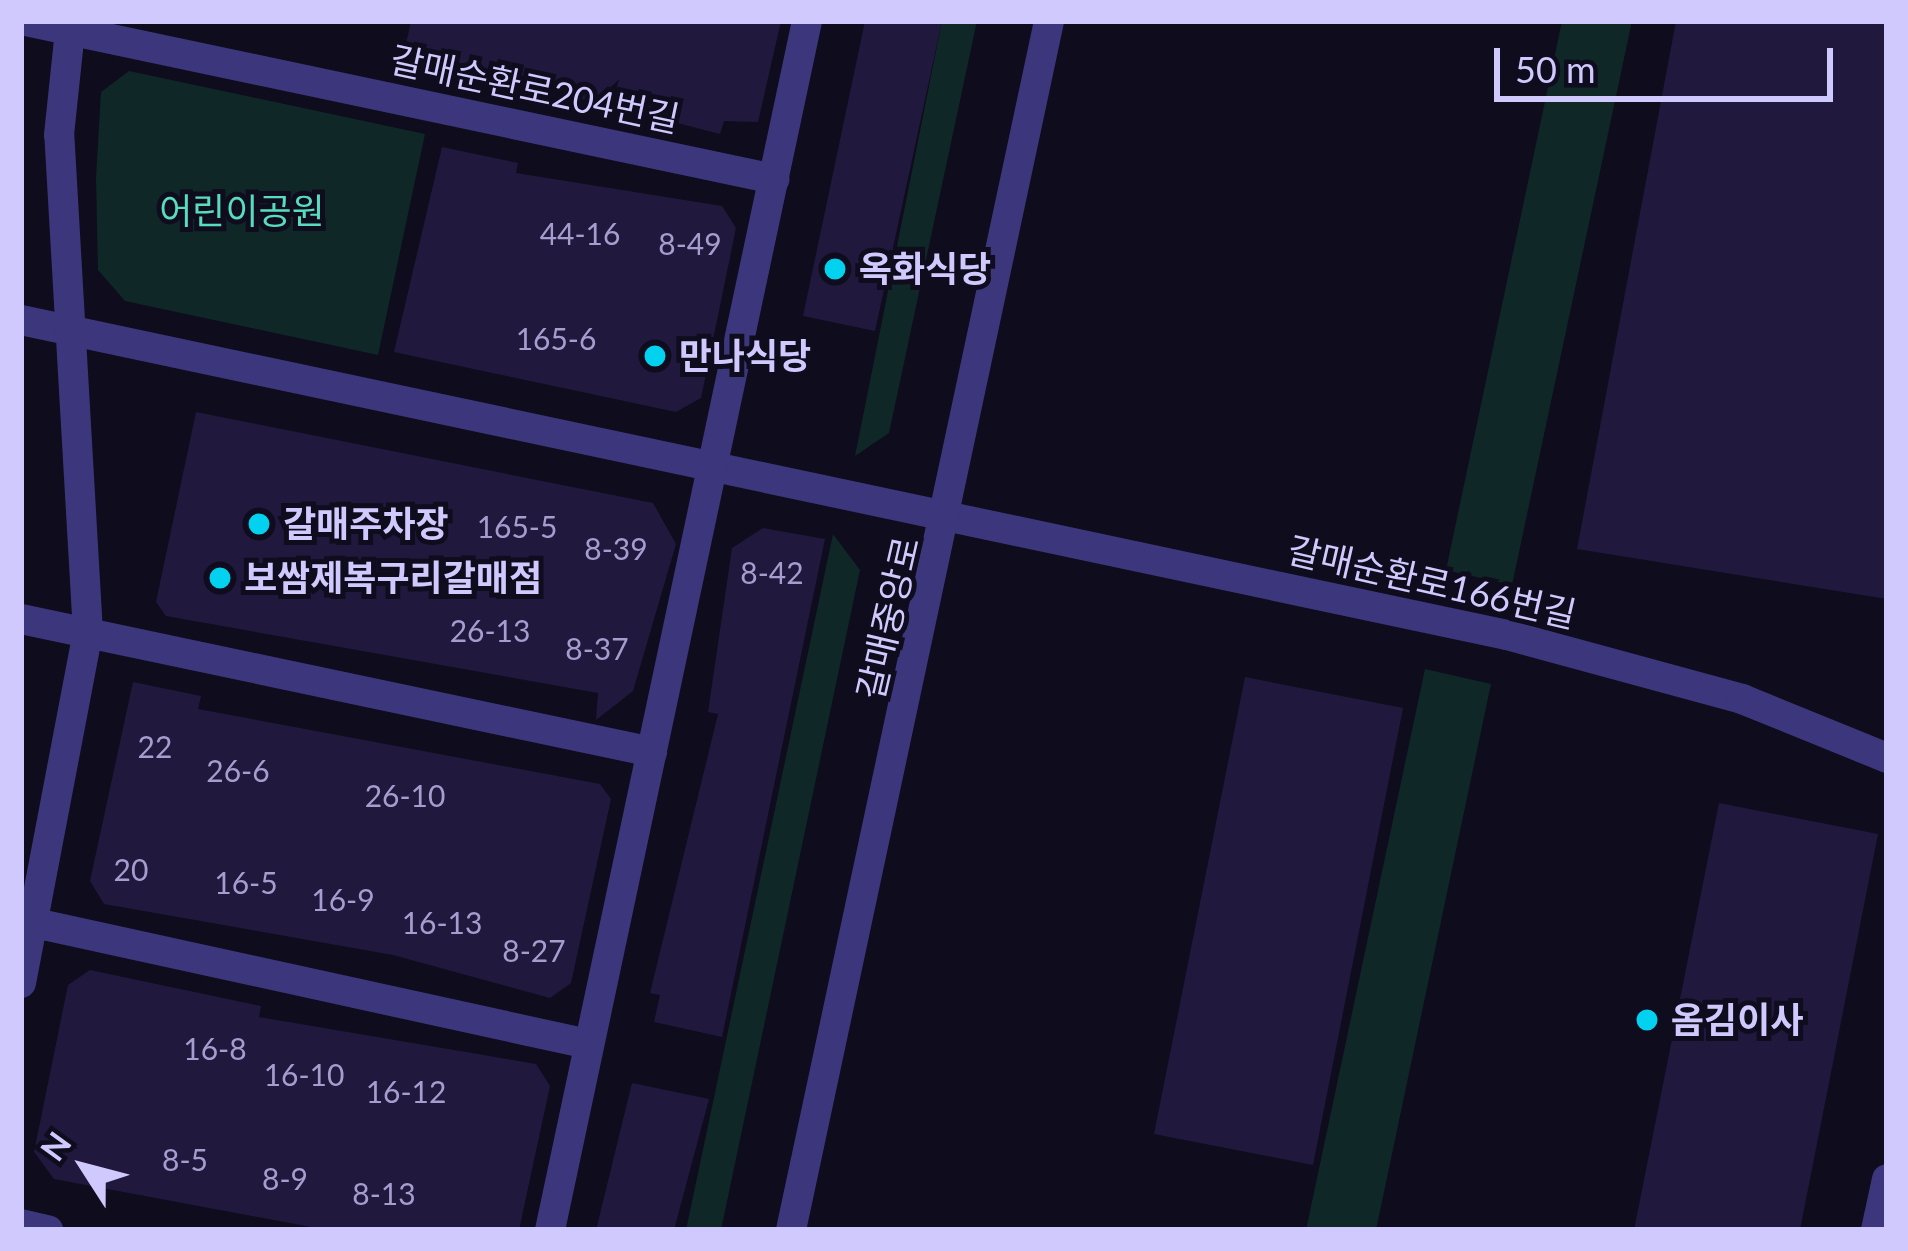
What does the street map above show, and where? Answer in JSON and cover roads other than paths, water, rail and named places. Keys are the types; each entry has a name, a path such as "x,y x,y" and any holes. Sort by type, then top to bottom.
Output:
{"street":[{"name":"갈매순환로204번길","path":"26,21 70,26 774,179"},
{"path":"550,1230 807,21"},
{"name":"갈매중앙로","path":"791,1230 950,518 1049,21"},
{"path":"21,983 28,921 88,633 59,135 70,26"},
{"path":"21,320 74,332"},
{"name":"갈매순환로166번길","path":"74,332 1552,647 1742,699 1887,758"},
{"path":"21,619 652,752"},
{"path":"28,921 588,1044"},
{"path":"1876,1230 1887,1179"},
{"path":"21,1224 48,1230"}],"place":[{"name":"옥화식당","path":"835,269"},
{"name":"만나식당","path":"655,356"},
{"name":"갈매주차장","path":"259,524"},
{"name":"보쌈제복구리갈매점","path":"220,578"},
{"name":"옴김이사","path":"1647,1020"}],"park label":[{"name":"어린이공원","path":"242,211"}]}
